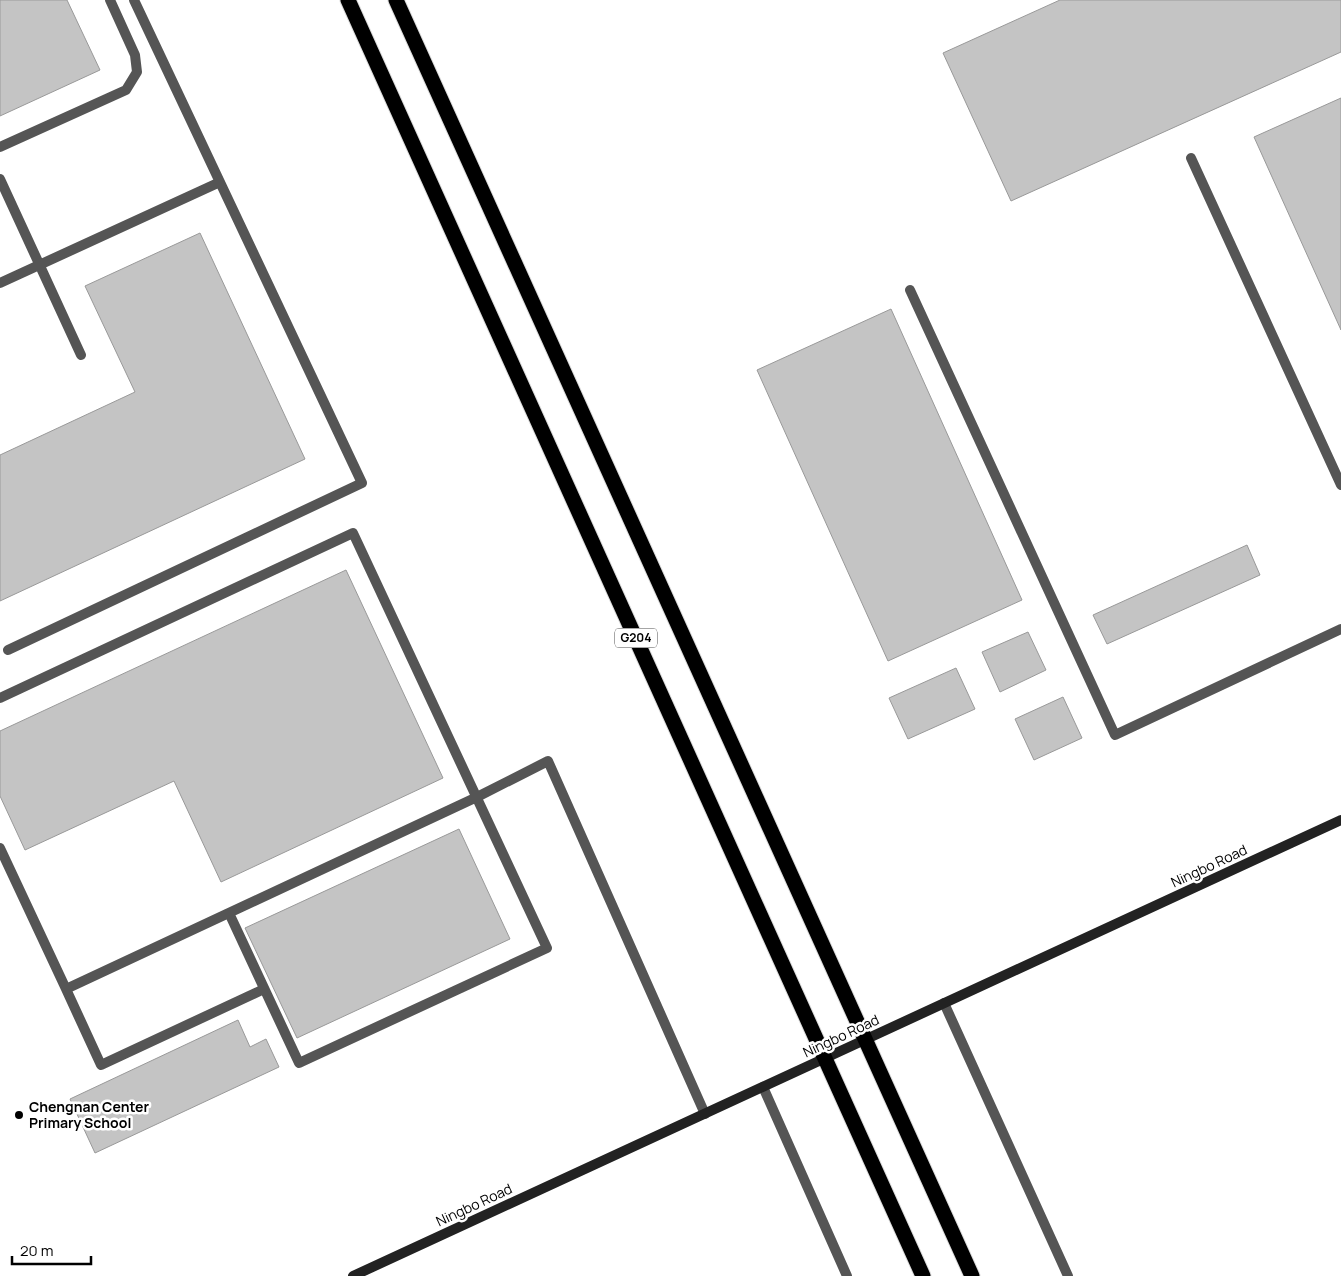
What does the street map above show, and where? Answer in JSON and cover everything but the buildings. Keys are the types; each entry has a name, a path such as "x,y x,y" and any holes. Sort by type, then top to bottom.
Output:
{"highway":[{"name":"G204","path":"348,0 923,1276"},
{"path":"396,0 972,1276"}],"street":[{"path":"0,147 126,90 137,72 136,55 110,0"},
{"path":"8,650 362,483 134,0"},
{"path":"1191,158 1341,485"},
{"path":"0,179 81,356"},
{"path":"0,283 220,182"},
{"path":"910,290 1115,734 1341,629"},
{"path":"0,698 353,533 547,948 299,1063 228,913"},
{"path":"66,989 476,797 548,761 705,1114"},
{"name":"Ningbo Road","path":"353,1276 368,1273 825,1058 1341,820"},
{"path":"0,848 101,1064 264,989"},
{"path":"944,1003 1068,1276"},
{"path":"763,1087 847,1276"}],"place":[{"name":"Chengnan Center Primary School","path":"19,1115"}]}
